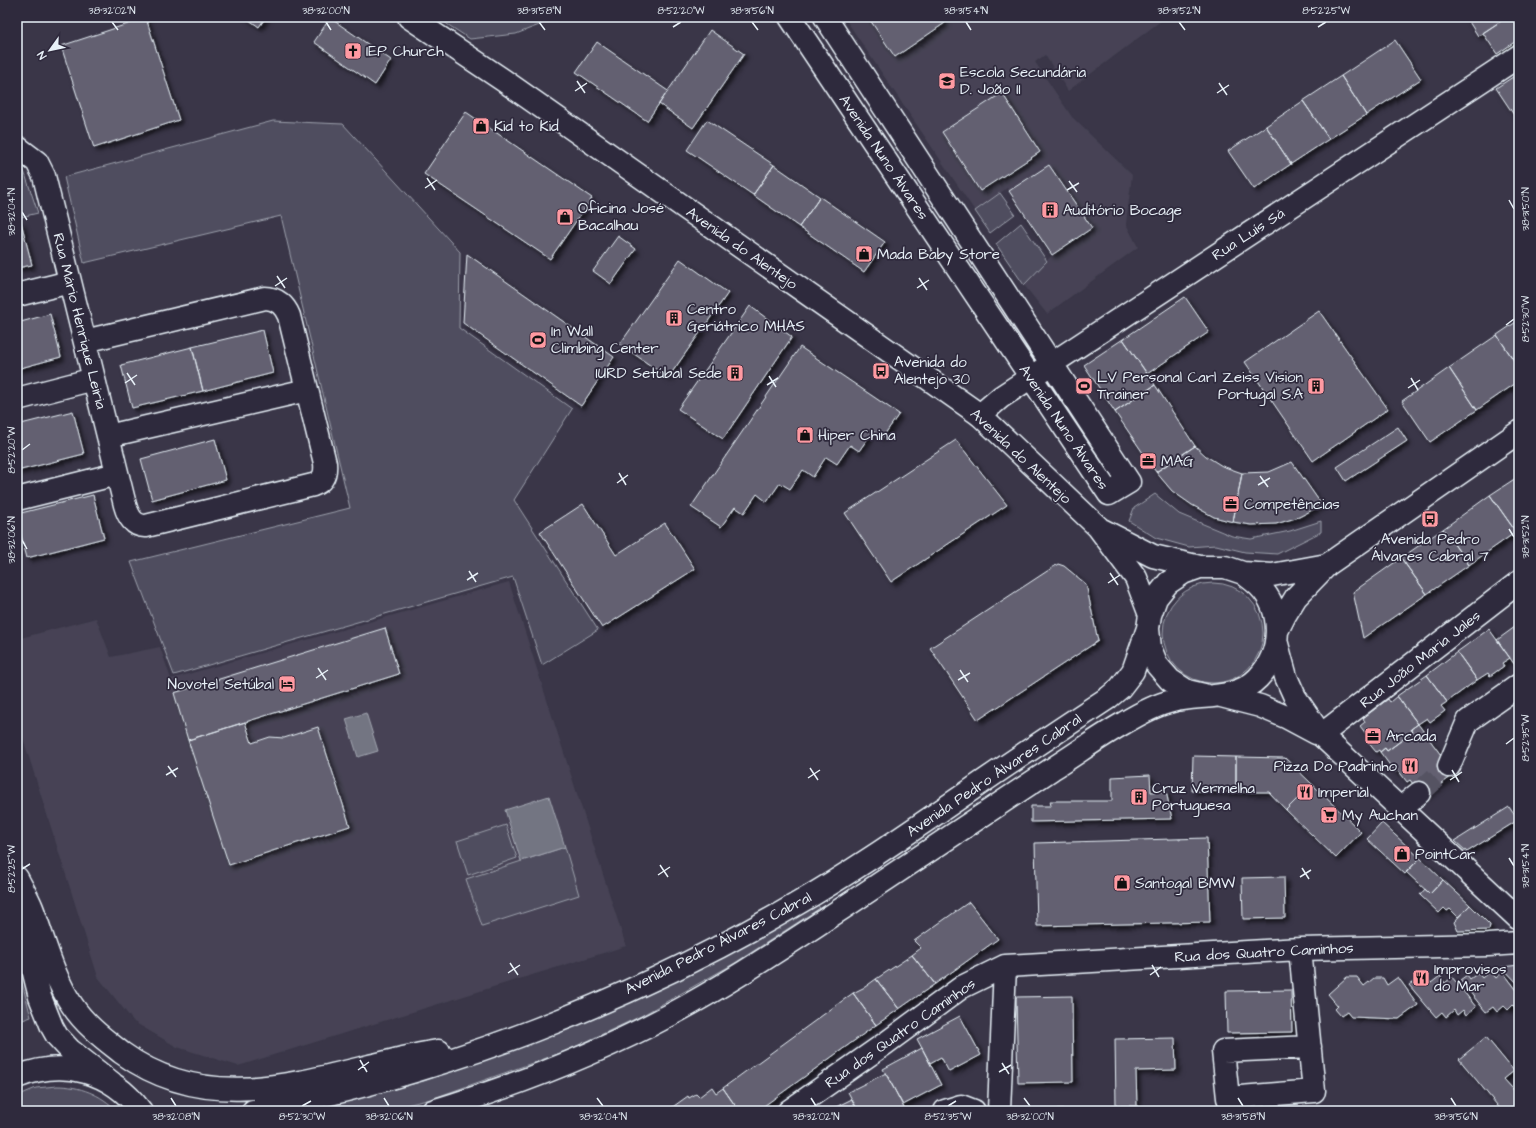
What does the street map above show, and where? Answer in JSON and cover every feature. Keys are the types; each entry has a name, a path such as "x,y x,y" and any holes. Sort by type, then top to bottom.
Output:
{"main road":[{"name":"Avenida do Alentejo","path":"409,17 503,80 980,415 1098,527 1136,578 1149,621"},
{"name":"Avenida Nuno Álvares","path":"790,17 1109,494 1129,482 826,17"},
{"name":"Rua Luís Sá","path":"980,415 1001,397 1519,56"},
{"name":"Rua Mário Henrique Leiria","path":"17,147 37,162 44,176 125,505 129,516 134,522 146,526 317,483 325,475 325,463 289,316 281,304 269,298 85,341"},
{"path":"17,295 70,282"},
{"path":"17,399 94,379"},
{"path":"108,436 307,390"},
{"name":"Avenida Pedro Álvares Cabral","path":"440,1109 475,1098 553,1069 615,1042 668,1016 727,983 1123,723 1152,708 1173,701 1213,696 1240,690 1257,679 1269,663 1277,636 1296,597 1327,565 1519,432"},
{"path":"17,499 117,474"},
{"name":"Avenida do Alentejo","path":"1098,527 1153,556 1200,567"},
{"name":"Avenida Pedro Álvares Cabral","path":"253,1111 398,1076 442,1063 517,1036 609,999 692,960 764,923 834,882 1108,698 1120,688 1133,671 1156,598 1168,584 1183,573 1200,567 1225,567 1242,573 1272,575 1327,565"},
{"name":"Avenida Pedro Álvares Cabral","path":"1242,573 1261,587 1273,607 1277,636"},
{"name":"Rua João Maria Jales","path":"1321,735 1519,582"},
{"name":"Avenida Pedro Álvares Cabral","path":"1149,621 1150,648 1157,665 1170,680 1186,691 1213,696"},
{"path":"1277,636 1286,677 1295,697 1321,735 1519,919"},
{"path":"1449,766 1468,721 1519,685"},
{"path":"1213,696 1260,706 1286,717 1321,735"},
{"path":"1401,808 1419,793"},
{"path":"17,878 31,906 63,989 71,1004 82,1019 128,1058 178,1082 237,1090 269,1088 317,1079 430,1052 472,1047 517,1036"},
{"path":"17,905 40,997 57,1036 70,1050 132,1099 141,1111"},
{"name":"Rua dos Quatro Caminhos","path":"789,1111 886,1043 962,987 1005,966 1300,949 1519,943"},
{"path":"1300,949 1310,1047"},
{"path":"999,1111 1005,966"},
{"path":"17,1077 41,1069 64,1068 92,1073 159,1111"},
{"path":"946,1111 961,1106 974,1111"}],"shaded area":[{"path":"436,17 560,17 516,34 470,39"},
{"path":"844,17 1166,17 1068,91 1045,55 1035,62 1072,117 1132,175 1126,224 1138,247 1047,314 1024,285 1052,255 1092,228 1049,165 1009,191 1007,188 975,211"},
{"path":"273,121 343,124 460,252 459,328 572,409 514,500 598,630 542,665 513,577 174,675 131,562 350,508 281,216 84,263 64,177"},
{"path":"17,163 23,168 38,213 17,218"},
{"path":"1000,193 1015,214 990,233 975,211"},
{"path":"1021,223 1047,261 1024,285 996,244"},
{"path":"1155,494 1179,514 1232,536 1251,539 1290,531 1321,521 1321,532 1277,554 1245,552 1216,545 1189,547 1156,538 1129,521 1134,508"},
{"path":"509,582 626,946 238,1066 177,1047 134,1022 98,977 17,719 17,639 96,618 111,657 160,647 171,679"},
{"path":"1213,583 1223,584 1241,591 1255,605 1262,623 1262,643 1255,661 1241,675 1223,682 1213,683 1203,682 1185,675 1171,661 1164,643 1163,633 1164,623 1171,605 1185,591 1203,584"},
{"path":"506,825 517,858 468,875 457,841"},
{"path":"565,847 579,895 482,926 466,879"},
{"path":"815,902 820,908 735,963 641,1016 566,1051 431,1099 382,1111 310,1111 424,1081 558,1033 634,1001 729,953"},
{"path":"17,964 31,1017 17,1022"},
{"path":"57,1086 81,1089 89,1092 104,1100 117,1111 17,1111 17,1096 36,1088"}],"water":[{"path":"366,713 378,751 358,757 346,719"},
{"path":"549,796 565,847 521,861 505,810"}],"building":[{"path":"245,17 266,17 259,27"},
{"path":"868,17 941,17 945,23 895,57"},
{"path":"1466,17 1507,17 1478,36"},
{"path":"1507,17 1519,17 1519,39 1497,54 1483,33"},
{"path":"146,18 179,120 94,148 61,46"},
{"name":"IEP Church","path":"330,18 391,60 375,85 314,42"},
{"path":"710,30 744,54 693,128 659,104"},
{"path":"1395,40 1421,79 1366,115 1341,76"},
{"path":"597,42 668,91 647,121 576,72"},
{"path":"1519,73 1519,120 1518,121 1496,88"},
{"path":"1341,76 1366,115 1329,139 1303,101"},
{"path":"1002,93 1040,152 980,191 942,132"},
{"path":"1303,101 1329,139 1291,164 1266,126"},
{"path":"466,112 592,198 550,259 424,174"},
{"path":"707,120 774,165 753,195 687,150"},
{"path":"1266,126 1291,164 1254,189 1228,151"},
{"path":"774,165 820,197 799,227 753,195"},
{"name":"Auditório Bocage","path":"1049,165 1092,228 1052,255 1009,191"},
{"path":"820,197 885,242 864,272 799,227"},
{"path":"21,222 32,265 17,268 17,223"},
{"path":"618,236 636,249 611,284 593,271"},
{"name":"In Wall Climbing Center","path":"467,254 614,357 581,406 463,323"},
{"name":"Centro Geriátrico MHAS","path":"680,259 728,293 668,378 620,344"},
{"path":"1185,297 1209,332 1147,374 1123,339"},
{"name":"IURD Setúbal Sede","path":"750,306 792,337 723,439 678,409"},
{"name":"Carl Zeiss Vision Portugal S.A","path":"1319,311 1388,409 1313,461 1245,362"},
{"path":"50,314 61,357 17,369 17,323"},
{"path":"1519,320 1519,368 1497,335"},
{"path":"263,330 273,373 203,391 192,347"},
{"path":"1497,335 1519,368 1519,381 1477,410 1449,368"},
{"path":"1123,339 1155,385 1115,412 1084,365"},
{"path":"192,347 203,391 132,408 121,365"},
{"name":"Hiper China","path":"800,347 899,414 882,438 873,431 859,451 850,445 837,464 826,457 813,477 803,470 790,489 780,483 767,502 757,494 744,513 735,507 721,527 691,507"},
{"path":"1449,368 1477,410 1430,442 1402,401"},
{"path":"1155,385 1195,446 1156,472 1115,412"},
{"path":"73,411 84,454 17,471 17,425"},
{"path":"1398,427 1407,441 1346,481 1337,467"},
{"path":"215,439 226,480 152,500 141,459"},
{"path":"956,440 1007,505 891,582 845,513"},
{"path":"1195,446 1206,456 1222,466 1242,473 1233,522 1214,517 1192,505 1172,491 1156,472"},
{"path":"1292,462 1322,505 1299,517 1276,524 1251,525 1233,522 1242,473 1269,472"},
{"path":"1519,476 1519,530 1516,532 1490,495"},
{"path":"93,495 104,538 27,558 17,520 17,514"},
{"path":"1490,495 1516,532 1469,565 1443,529"},
{"path":"583,504 616,555 665,523 695,569 602,628 540,532"},
{"path":"1443,529 1469,565 1427,594 1401,558"},
{"path":"1401,558 1427,594 1363,638 1353,592"},
{"path":"1058,564 1064,566 1086,584 1098,641 978,720 930,648"},
{"path":"1519,624 1519,667 1517,668 1497,640"},
{"name":"Novotel Setúbal","path":"385,628 399,674 188,740 174,693"},
{"path":"1489,629 1510,658 1502,663 1504,666 1490,676 1488,673 1477,680 1457,652"},
{"path":"1457,652 1477,680 1447,702 1427,675"},
{"path":"1427,675 1447,702 1441,706 1445,711 1430,722 1427,718 1418,724 1397,696"},
{"path":"1397,696 1418,724 1411,729 1413,732 1387,751 1385,748 1380,752 1379,750 1376,752 1367,741 1370,739 1360,726 1365,722 1363,718 1388,699 1390,702"},
{"path":"245,722 252,743 270,737 284,738 318,727 350,826 229,865 188,740"},
{"path":"1418,724 1455,774 1423,797 1410,780 1407,782 1398,770 1395,772 1380,752 1385,748 1387,751 1413,732 1411,729"},
{"path":"1193,756 1236,757 1236,792 1192,791"},
{"path":"1236,757 1285,758 1312,784 1286,810 1269,792 1236,792"},
{"name":"Cruz Vermelha Portuguesa","path":"1150,775 1151,792 1166,791 1172,819 1031,822 1031,806 1051,806 1050,801 1112,801 1112,777"},
{"path":"1312,784 1361,832 1336,858 1286,810"},
{"path":"1509,807 1518,820 1467,852 1455,841"},
{"path":"1382,823 1420,858 1405,874 1367,839"},
{"name":"Santogal BMW","path":"1207,838 1210,922 1037,926 1035,843"},
{"path":"1420,858 1443,880 1430,894 1406,872"},
{"path":"1284,877 1285,918 1243,919 1242,878"},
{"path":"1443,880 1470,905 1458,917 1450,909 1447,911 1444,908 1439,913 1420,895 1425,889 1430,894"},
{"path":"969,902 998,939 935,984 912,955 921,948 914,941"},
{"path":"1470,905 1490,925 1489,930 1458,931 1454,922"},
{"path":"912,955 935,984 899,1009 876,979"},
{"path":"1519,965 1519,985 1502,967"},
{"path":"1490,971 1496,978 1503,972 1519,993 1519,1008 1517,1010 1513,1005 1508,1010 1504,1006 1497,1012 1493,1007 1486,1012 1460,980 1467,975 1470,979 1478,973 1482,978"},
{"path":"1440,976 1445,983 1452,977 1476,1007 1466,1015 1463,1010 1457,1015 1454,1010 1446,1017 1442,1012 1436,1017 1409,985 1416,980 1420,984 1427,978 1431,983"},
{"path":"1347,977 1357,977 1364,986 1374,978 1383,978 1387,985 1398,977 1418,1005 1399,1019 1351,1017 1347,1012 1341,1016 1335,1009 1338,1006 1328,994"},
{"path":"876,979 899,1009 876,1025 853,993"},
{"path":"1291,990 1292,1032 1227,1033 1226,991"},
{"path":"853,993 876,1025 757,1111 739,1111 723,1088"},
{"path":"1072,996 1073,1082 1018,1083 1016,997"},
{"path":"960,1016 981,1055 949,1072 941,1057 930,1063 917,1039"},
{"path":"1486,1037 1514,1071 1504,1079 1519,1096 1519,1111 1502,1111 1459,1059"},
{"path":"1175,1038 1176,1070 1136,1071 1137,1106 1116,1106 1115,1039"},
{"path":"922,1048 941,1085 903,1105 883,1069"},
{"path":"886,1073 905,1110 858,1111 848,1092"},
{"path":"712,1087 716,1093 723,1088 739,1111 667,1111 688,1096 689,1098 696,1094 699,1097"},
{"path":"852,1099 858,1111 828,1111"},
{"path":"1082,1110 1082,1111 1039,1111"}],"tunnel":[{"path":"1419,793 1449,766"}],"place":[{"name":"IEP Church","path":"353,51"},
{"name":"Escola Secundária D. João II","path":"947,81"},
{"name":"Kid to Kid","path":"481,126"},
{"name":"Auditório Bocage","path":"1050,210"},
{"name":"Oficina José Bacalhau","path":"565,217"},
{"name":"Mada Baby Store","path":"864,254"},
{"name":"Centro Geriátrico MHAS","path":"674,318"},
{"name":"In Wall Climbing Center","path":"538,340"},
{"name":"Avenida do Alentejo 30","path":"881,371"},
{"name":"IURD Setúbal Sede","path":"735,373"},
{"name":"LV Personal Trainer","path":"1084,386"},
{"name":"Carl Zeiss Vision Portugal S.A","path":"1316,386"},
{"name":"Hiper China","path":"805,435"},
{"name":"MAG","path":"1148,461"},
{"name":"Competências","path":"1231,504"},
{"name":"Avenida Pedro Álvares Cabral 7","path":"1430,519"},
{"name":"Novotel Setúbal","path":"287,684"},
{"name":"Arcada","path":"1373,736"},
{"name":"Pizza Do Padrinho","path":"1410,766"},
{"name":"Imperial","path":"1305,792"},
{"name":"Cruz Vermelha Portuguesa","path":"1139,797"},
{"name":"My Auchan","path":"1329,815"},
{"name":"PointCar","path":"1402,854"},
{"name":"Santogal BMW","path":"1122,883"},
{"name":"Improvisos do Mar","path":"1421,978"}]}
